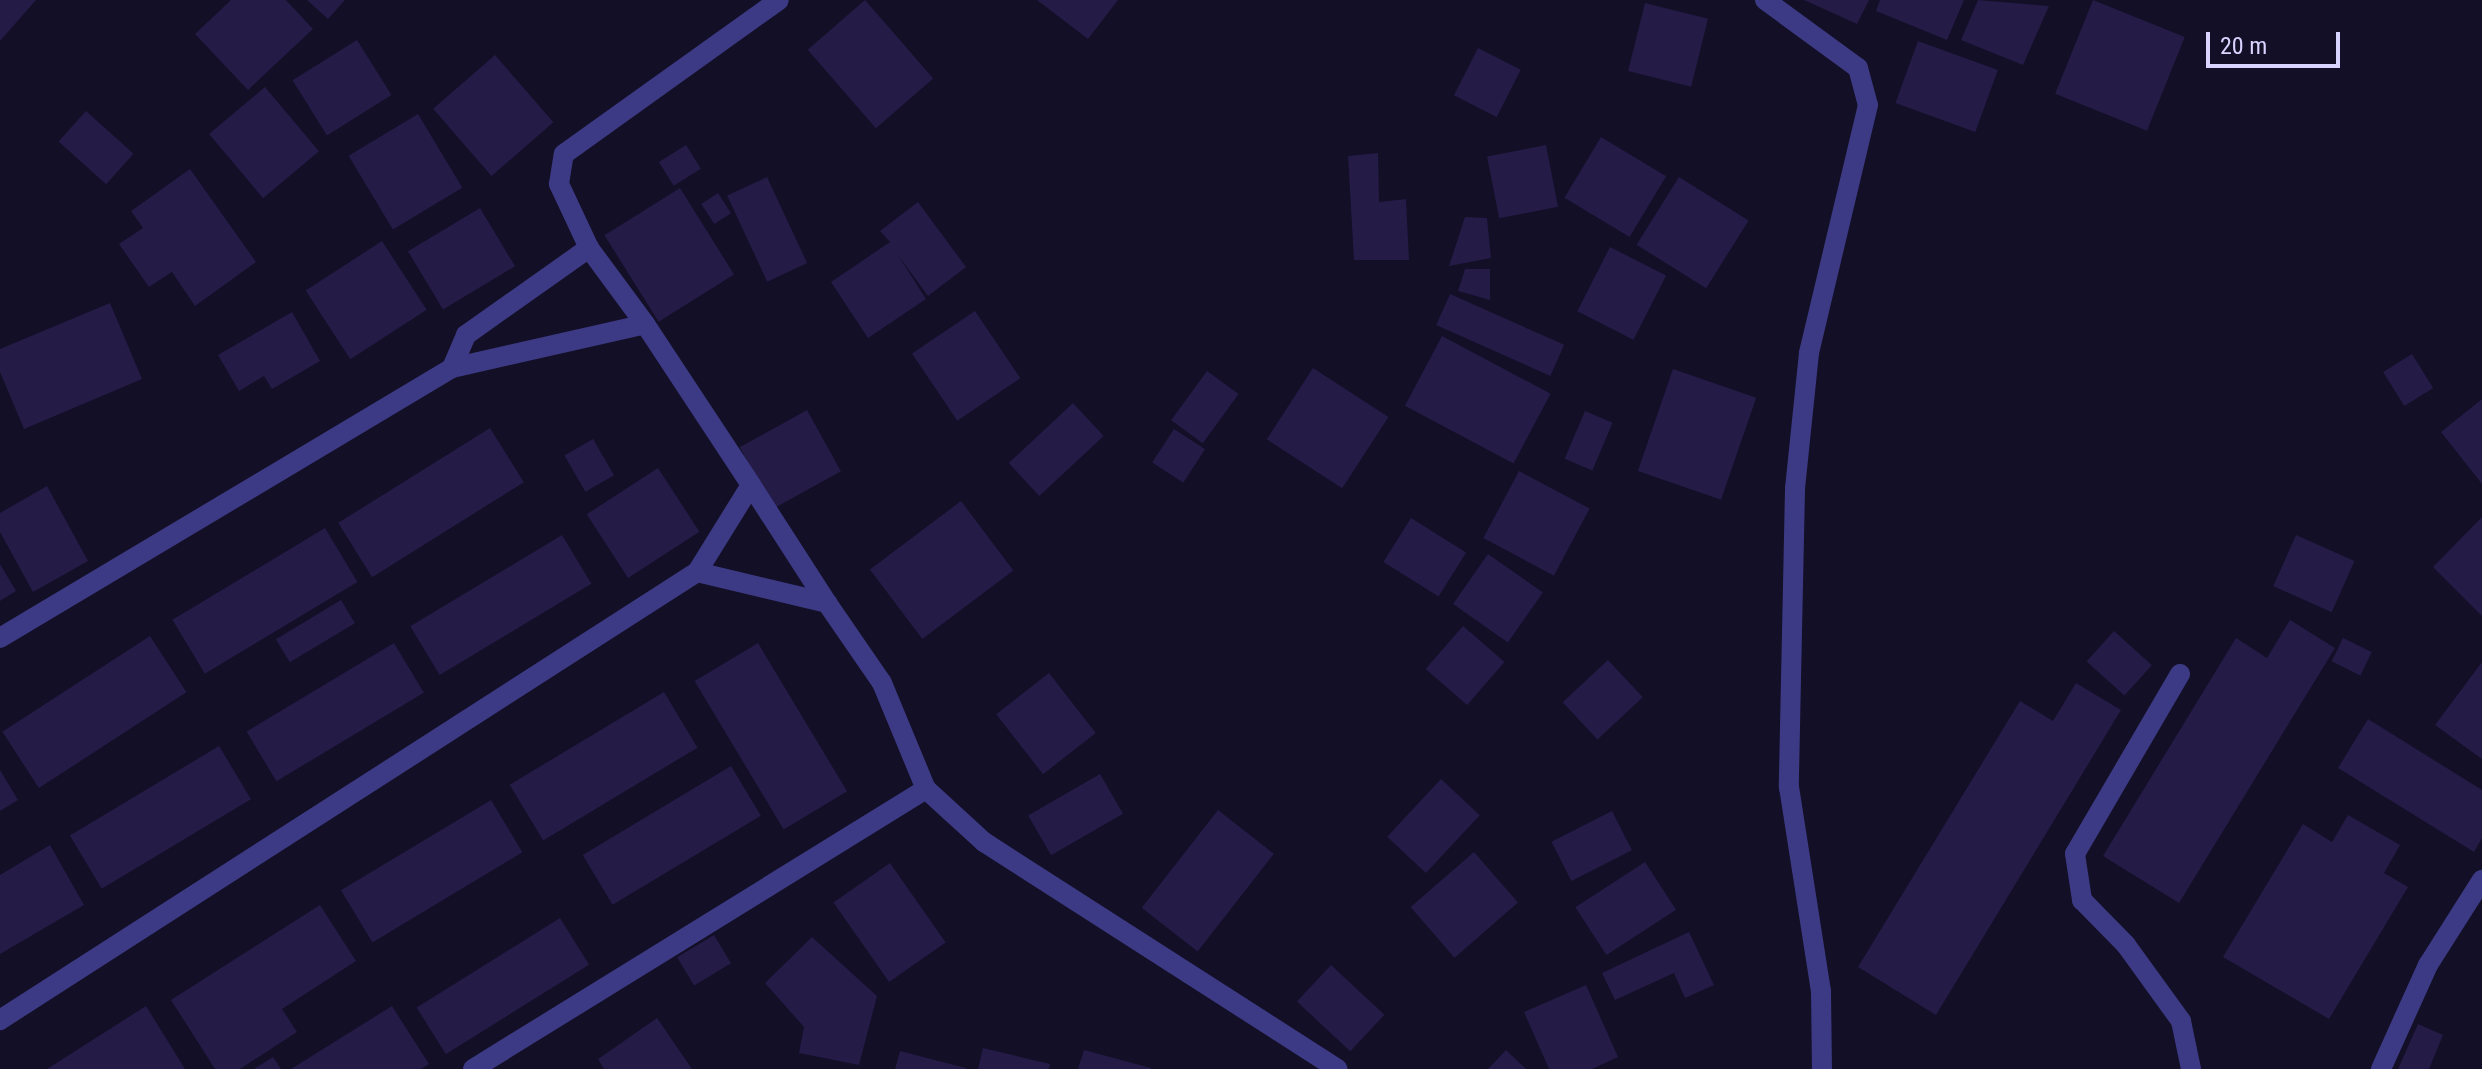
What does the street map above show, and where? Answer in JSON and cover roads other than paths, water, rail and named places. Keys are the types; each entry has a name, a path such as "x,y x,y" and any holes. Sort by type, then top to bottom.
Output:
{"street":[{"path":"779,0 564,154 559,184 589,248 645,324 882,683 926,789 984,842 1337,1069"},
{"path":"1765,0 1858,68 1868,105 1809,353 1795,489 1789,787 1821,991 1822,1069"},
{"path":"452,368 466,335 589,248"},
{"path":"0,638 452,368 645,324"},
{"path":"0,1020 697,572 751,485"},
{"path":"697,572 827,603"},
{"path":"2180,674 2075,854 2082,900 2126,945 2181,1021 2191,1069"},
{"path":"473,1069 926,789"},
{"path":"2381,1069 2428,965 2482,880"}]}
